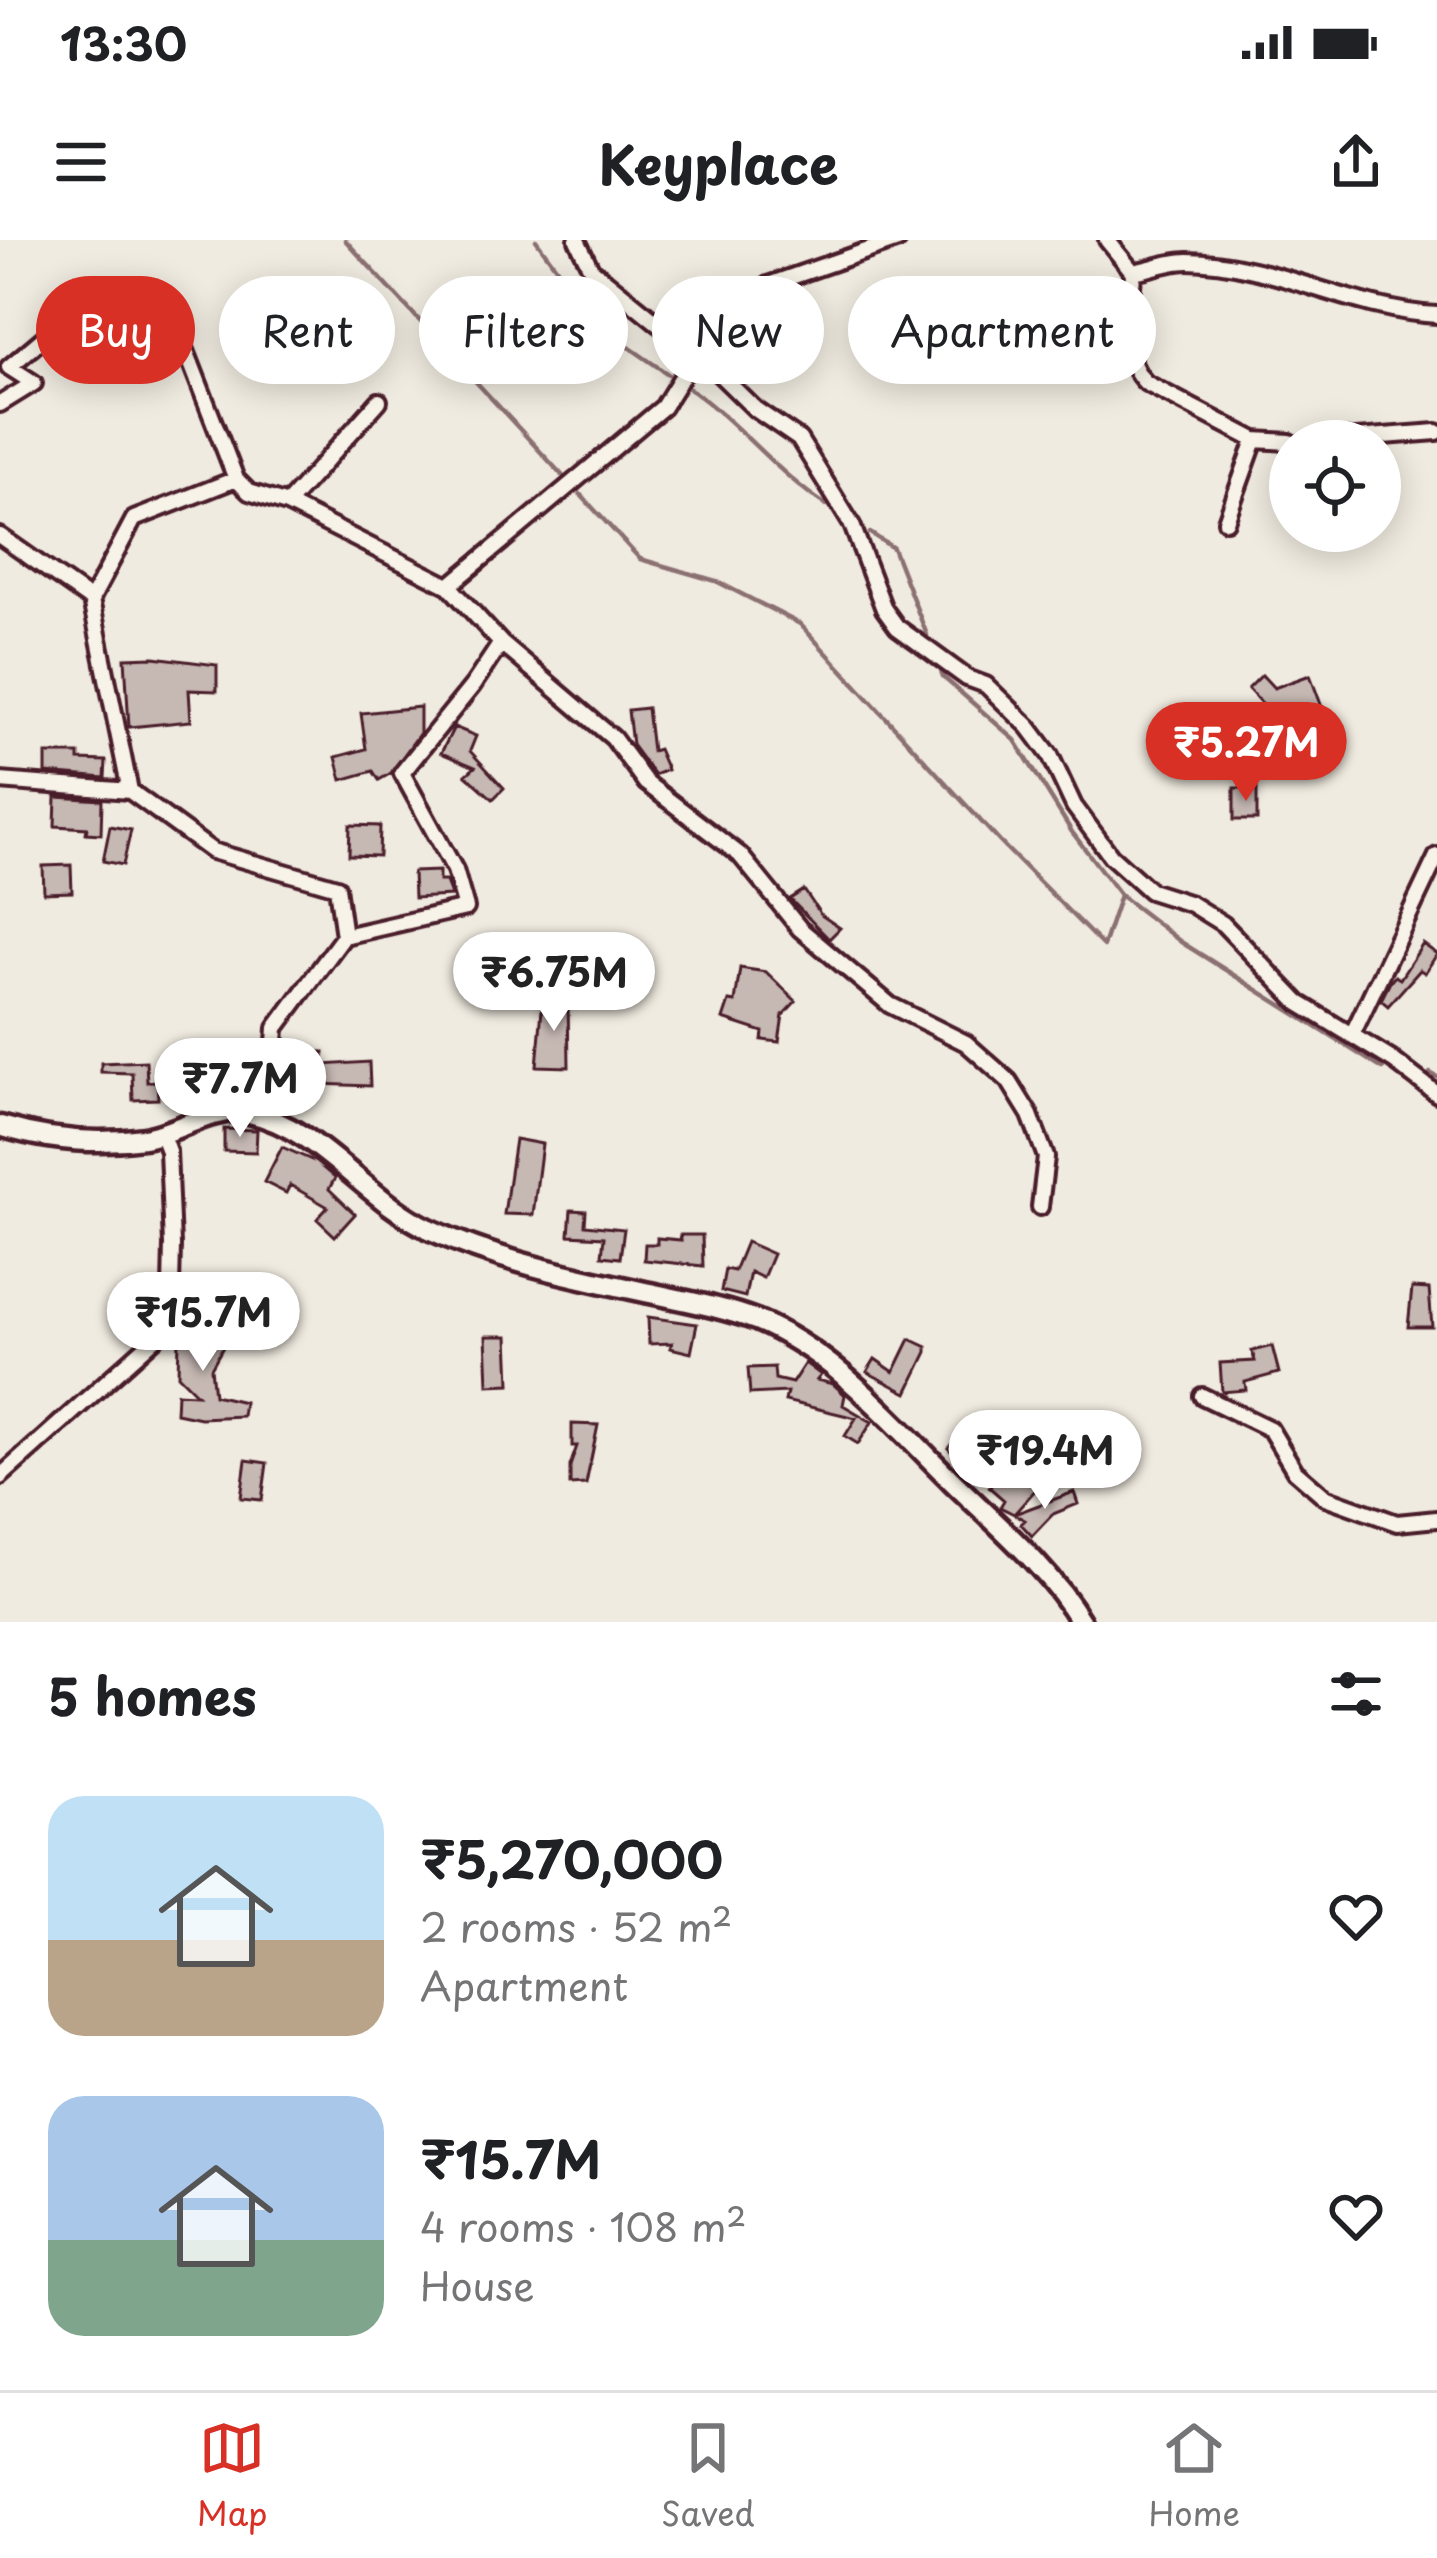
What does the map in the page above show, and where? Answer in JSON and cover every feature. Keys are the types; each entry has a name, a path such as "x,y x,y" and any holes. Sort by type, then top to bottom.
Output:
{"main road":[{"path":"0,1126 53,1142 146,1138 242,1111 270,1118 321,1149 410,1221 455,1241 538,1269 756,1320 806,1346 859,1389 1022,1550 1065,1596 1081,1622"}],"street":[{"path":"577,240 591,268 652,318"},
{"path":"794,276 898,240"},
{"path":"1107,240 1132,272 1128,350 1134,372 1146,383 1255,440 1269,441"},
{"path":"1132,272 1185,261 1240,268 1437,315"},
{"path":"0,404 34,383 4,366 91,298 178,330 236,479 249,492 286,504 449,586 500,643 613,738 646,783 740,855 800,929 852,975 890,1005 967,1043 1009,1081 1046,1157 1040,1207"},
{"path":"449,586 663,407 677,384"},
{"path":"731,384 813,455 867,555 884,609 897,627 967,678 986,685 1029,727 1100,844 1150,891 1191,904 1223,924 1299,1003 1437,1094"},
{"path":"286,504 379,401"},
{"path":"1401,435 1437,432"},
{"path":"1226,521 1255,440"},
{"path":"130,791 91,599 134,520 236,479"},
{"path":"0,536 91,599"},
{"path":"270,1118 276,1028 344,936 466,908 455,870 402,773 473,685 500,643"},
{"path":"0,782 130,791 212,851 337,886 344,936"},
{"path":"1352,1035 1437,856"},
{"path":"0,1477 113,1380 165,1325 171,1288 172,1188 168,1151 160,1133"},
{"path":"1202,1396 1270,1429 1295,1471 1325,1497 1396,1523 1437,1519"}],"building":[{"path":"125,658 217,665 217,691 189,690 191,721 129,727"},
{"path":"1262,675 1274,688 1310,675 1329,726 1308,733 1302,716 1287,731 1248,689"},
{"path":"420,707 420,733 391,773 379,780 373,771 342,780 336,757 366,749 361,713"},
{"path":"647,708 652,751 658,749 667,770 654,775 632,745 628,710"},
{"path":"454,727 476,736 470,751 504,788 493,799 466,775 475,767 441,753"},
{"path":"46,754 79,754 79,760 106,761 105,778 46,773"},
{"path":"1234,788 1257,788 1257,820 1234,820"},
{"path":"56,797 102,800 101,834 55,826"},
{"path":"350,825 380,826 379,856 349,855"},
{"path":"110,826 131,830 123,865 103,861"},
{"path":"71,865 72,892 44,893 43,866"},
{"path":"439,871 439,881 446,881 451,896 414,898 413,872"},
{"path":"804,890 821,915 840,928 829,939 790,899"},
{"path":"1423,944 1437,954 1425,973 1420,970 1388,1006 1381,1000 1390,982 1395,976 1400,979"},
{"path":"740,968 766,972 796,1001 783,1015 779,1042 762,1040 763,1032 723,1019 729,1001 735,1002"},
{"path":"543,998 568,998 569,1067 537,1066"},
{"path":"292,1051 324,1052 323,1065 369,1062 370,1086 291,1083"},
{"path":"146,1061 147,1082 157,1081 158,1099 133,1100 132,1073 101,1072 101,1063"},
{"path":"224,1129 257,1130 256,1152 224,1151"},
{"path":"515,1139 542,1144 533,1215 504,1214"},
{"path":"282,1147 316,1162 335,1178 329,1189 355,1214 335,1236 317,1219 328,1207 290,1185 286,1193 264,1182"},
{"path":"571,1210 586,1211 585,1225 624,1229 620,1258 602,1256 604,1237 569,1235"},
{"path":"680,1235 702,1235 703,1266 644,1260 645,1244 657,1244 657,1238 681,1240"},
{"path":"746,1242 773,1254 763,1278 750,1272 745,1297 721,1291 725,1269 734,1271"},
{"path":"1412,1288 1429,1289 1432,1327 1408,1327"},
{"path":"648,1317 697,1324 691,1353 670,1348 672,1343 649,1344"},
{"path":"196,1318 229,1336 211,1368 214,1395 244,1402 242,1416 200,1418 176,1413 177,1393 197,1394 178,1375 179,1339"},
{"path":"486,1336 508,1336 510,1384 488,1385"},
{"path":"910,1339 927,1347 927,1352 907,1393 867,1372 875,1359 894,1372"},
{"path":"1272,1346 1279,1373 1245,1382 1246,1390 1222,1392 1220,1363 1255,1361 1252,1351"},
{"path":"805,1363 821,1375 817,1380 833,1384 845,1395 843,1405 872,1422 858,1444 845,1436 856,1418 785,1401 787,1392 750,1394 748,1368 774,1367 775,1379 792,1383"},
{"path":"572,1424 598,1425 586,1484 570,1485 577,1446 572,1446"},
{"path":"966,1429 988,1449 969,1469 948,1448"},
{"path":"1023,1447 1037,1459 1030,1467 1045,1479 1014,1514 1000,1507 1004,1500 989,1487"},
{"path":"246,1460 267,1463 262,1500 241,1498"},
{"path":"1074,1492 1078,1504 1053,1514 1032,1536 1021,1524 1025,1520 1014,1514"}],"waterway":[{"path":"345,240 562,475"},
{"path":"536,240 600,327 652,363"},
{"path":"690,389 826,505"},
{"path":"580,494 640,559 716,581 800,624 1000,842 1103,946 1120,895 1181,942 1383,1069"},
{"path":"870,533 893,548 927,635"},
{"path":"940,668 943,677 1015,740 1072,832 1120,895"},
{"path":"1430,1073 1437,1077"}]}
